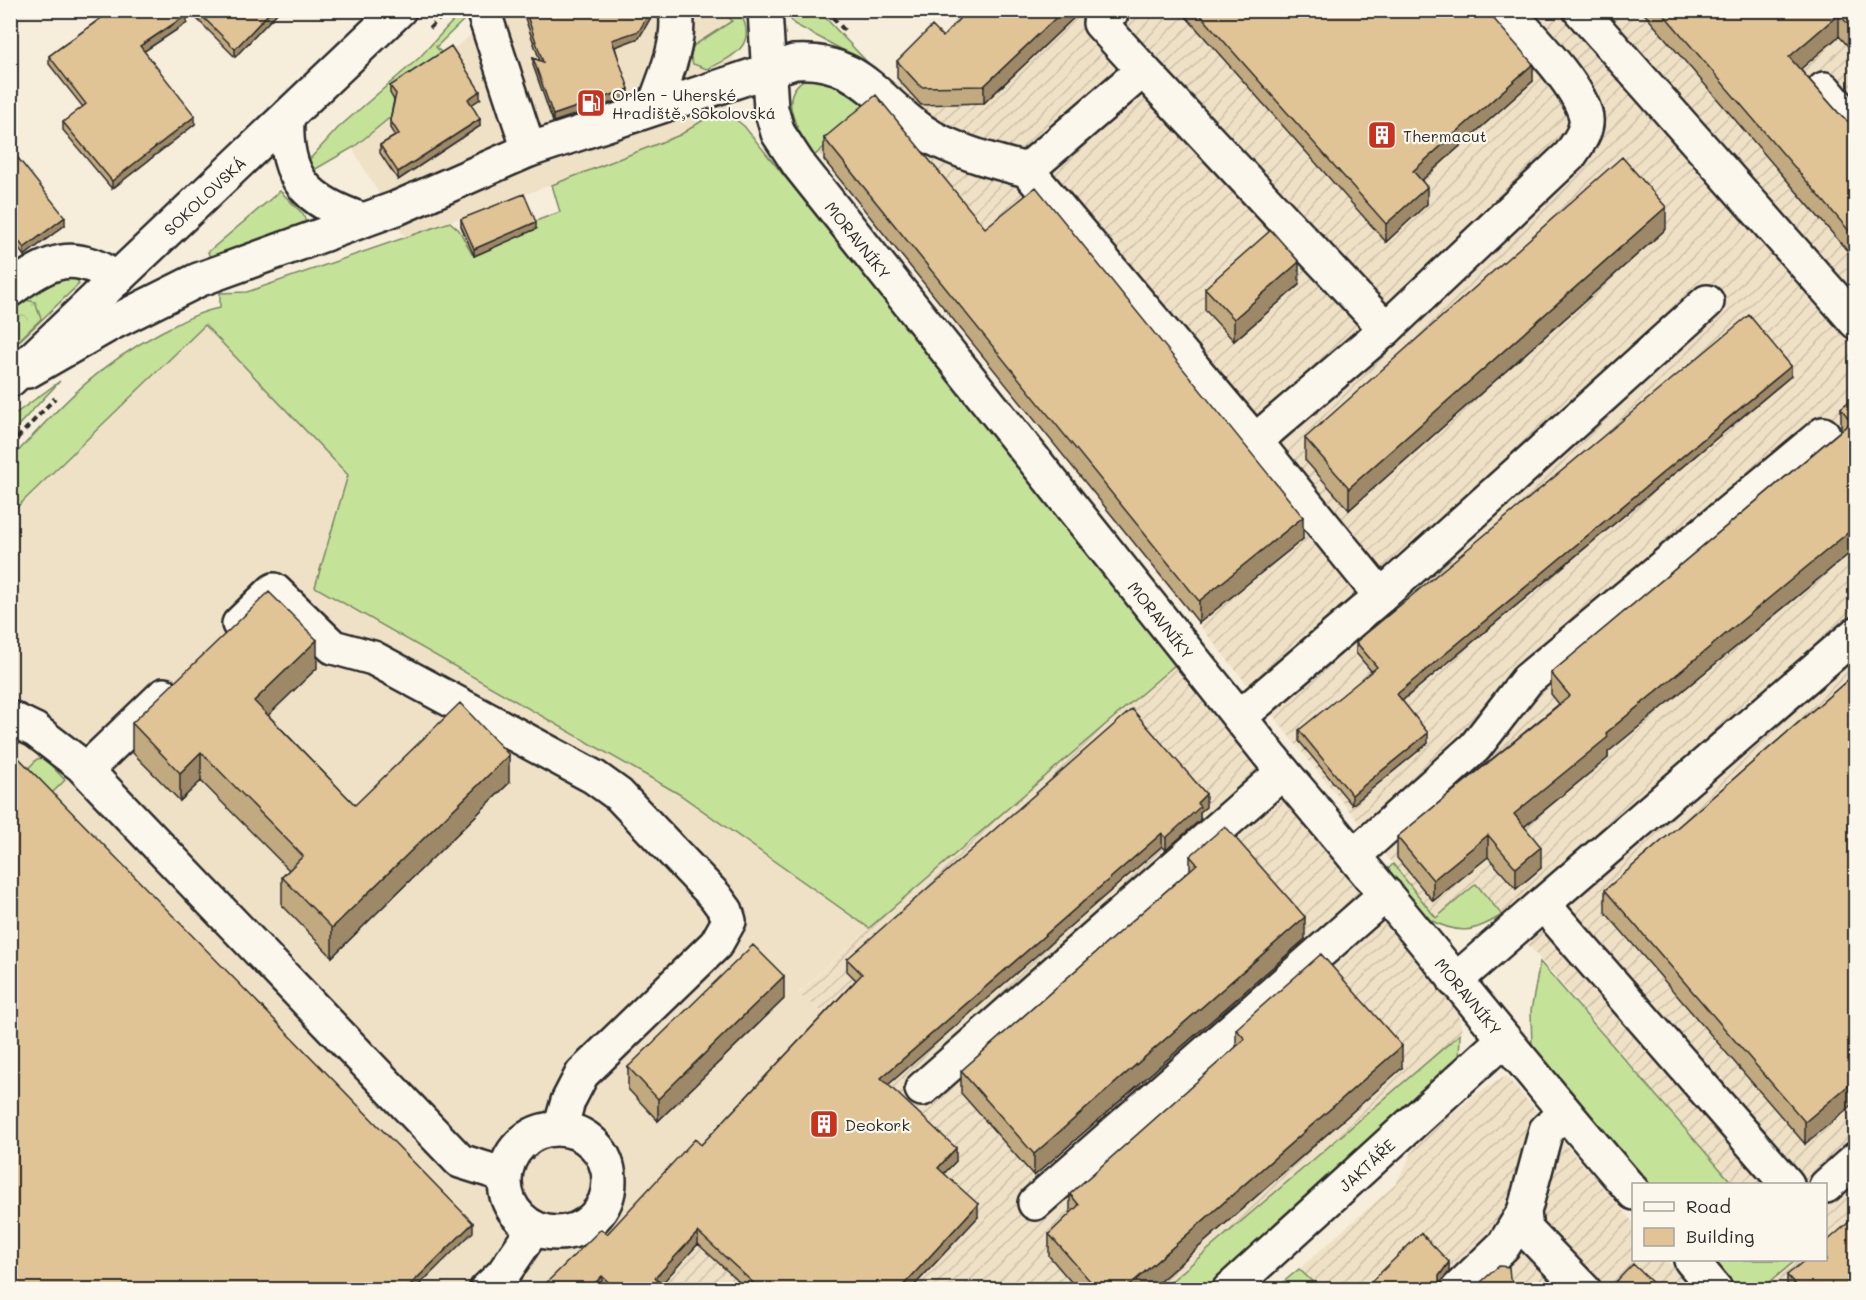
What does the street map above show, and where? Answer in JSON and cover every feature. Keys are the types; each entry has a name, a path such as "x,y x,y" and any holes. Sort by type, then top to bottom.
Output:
{"street":[{"name":"SOKOLOVSKÁ","path":"10,381 399,10"},
{"path":"654,107 667,72 678,27 676,10"},
{"name":"MORAVNÍKY","path":"765,10 769,96 774,121 784,144 799,165 1241,716 1283,772 1354,855 1503,1040 1632,1192"},
{"path":"1113,10 1100,23 1386,329"},
{"path":"1255,441 1386,329 1570,155 1584,136 1586,114 1563,75 1507,10"},
{"path":"1580,10 1856,322"},
{"path":"485,16 529,150"},
{"path":"10,381 110,324 198,280 397,208 529,150 794,62 815,60 853,73 871,86 887,105 934,138 971,155 1027,170 1255,441 1381,596"},
{"path":"1027,170 1143,70"},
{"path":"1824,89 1856,127"},
{"path":"287,118 286,143 291,165 309,194 325,205 363,220"},
{"path":"10,290 41,268 74,260 98,266 117,279"},
{"path":"1241,716 1381,596 1707,302"},
{"path":"1354,855 1475,747 1527,680 1823,434"},
{"path":"217,645 274,590 333,647 373,658 594,777 619,795 715,896 726,911 729,921 717,944 582,1074 568,1101 560,1129"},
{"path":"1455,981 1856,634"},
{"path":"86,771 184,676"},
{"path":"10,718 35,730 86,771 460,1161 505,1175"},
{"path":"922,1089 1283,772"},
{"path":"1035,1203 1386,894"},
{"path":"1543,904 1785,1183"},
{"name":"JAKTÁŘE","path":"1229,1290 1503,1040"},
{"path":"1457,1290 1504,1245 1524,1212 1546,1130 1564,1113"},
{"path":"549,1129 560,1129 577,1132 591,1141 601,1154 608,1177 604,1202 596,1216 582,1226 567,1232 550,1232 534,1228 519,1217 509,1202 505,1175 508,1161 515,1150 529,1137 549,1129"},
{"path":"1827,1185 1856,1159"},
{"path":"1524,1212 1526,1230 1584,1290"},
{"path":"486,1290 503,1274 534,1228"},
{"path":"1691,1261 1716,1290"}],"shaded area":[{"path":"501,11 723,11 735,23 730,120 405,238 345,136"},
{"path":"981,11 1855,11 1855,1289 1765,1289 1763,1287 1795,1261 1827,1261 1827,1183 1732,1183 1477,885 1436,918 818,153 900,78"},
{"path":"205,325 635,768 678,793 869,928 798,993 831,1019 555,1289 11,1290 11,515"},
{"path":"1176,664 1459,1014 1462,1032 1161,1289 555,1290 831,1018 798,994 869,928"},
{"path":"1506,1076 1632,1221 1632,1261 1667,1261 1692,1289 1275,1290 1396,1184 1418,1141 1475,1095"}],"green space":[{"path":"462,11 473,11 436,47 445,56 399,110 354,147 314,170 308,161 338,128 419,58"},
{"path":"473,11 511,11 503,17"},
{"path":"724,11 739,11 745,22 745,40 741,48 727,59 707,69 693,64 690,56 693,46 732,21"},
{"path":"785,11 819,11 869,64 794,24"},
{"path":"811,76 822,78 868,107 813,157 796,124 791,102 793,92 799,83"},
{"path":"714,113 727,113 744,126 1176,664 869,928 679,794 315,587 348,475 205,325 11,513 11,459 46,421 98,373 138,345 190,318 220,308 220,293 247,292 450,222 459,230 472,254 533,222 560,212 552,185 680,135"},
{"path":"280,191 303,214 307,225 212,263 208,252"},
{"path":"49,272 74,274 79,284 11,349 11,303"},
{"path":"17,298 35,302 41,319 11,348 11,304"},
{"path":"60,381 11,433 11,417"},
{"path":"44,758 65,780 48,797 24,773 37,759"},
{"path":"1393,864 1436,918 1476,884 1502,915 1483,925 1466,930 1449,928 1428,919 1388,869"},
{"path":"1540,962 1732,1183 1644,1183 1532,1048 1531,1011"},
{"path":"1460,1034 1459,1061 1208,1289 1161,1290"},
{"path":"1708,1261 1795,1261 1764,1287 1765,1290 1733,1289"},
{"path":"1299,1269 1320,1289 1275,1289"}],"building":[{"path":"103,10 184,10 187,15 140,46 195,116 112,181 63,122 86,104 49,56 107,14"},
{"path":"196,10 272,10 235,49"},
{"path":"525,10 651,10 639,31 612,40 629,89 553,115 533,58 543,62"},
{"path":"967,10 1064,10 984,86 921,87 897,61 932,26 943,37"},
{"name":"Thermacut","path":"1196,10 1486,10 1533,64 1413,171 1427,187 1386,224"},
{"path":"1660,10 1856,10 1856,33 1839,14 1789,57 1842,117 1850,123 1856,123 1856,239"},
{"path":"451,46 480,91 468,99 480,119 398,172 380,145 399,134 390,120 396,94 390,86"},
{"path":"876,95 985,228 1036,187 1303,517 1199,601 824,138"},
{"path":"10,148 65,217 24,248 10,230"},
{"path":"1622,157 1666,207 1349,488 1305,438"},
{"path":"524,194 536,222 474,249 461,219"},
{"path":"1271,230 1299,262 1234,319 1205,288"},
{"path":"1749,315 1791,366 1397,694 1428,733 1352,795 1299,730 1377,667 1356,642"},
{"path":"1856,396 1856,526 1606,733 1608,737 1514,814 1541,847 1516,868 1488,835 1433,880 1397,837 1570,696 1551,673 1851,422 1841,408"},
{"path":"269,592 317,640 254,701 355,805 460,703 509,755 332,928 282,877 303,856 201,752 180,773 132,723"},
{"path":"1856,673 1856,1079 1805,1122 1605,890"},
{"path":"1132,709 1206,794 1197,803 1200,807 1166,838 1162,833 881,1078 956,1148 938,1168 978,1204 899,1290 761,1290 698,1232 655,1278 667,1290 617,1290 602,1276 588,1290 539,1290 601,1229 607,1234 695,1139 701,1145 862,974 847,959"},
{"path":"10,749 473,1223 405,1290 10,1290"},
{"path":"1225,826 1305,917 1034,1154 961,1071 1197,864 1190,856"},
{"path":"753,945 784,976 658,1099 628,1067"},
{"path":"1321,954 1402,1046 1124,1290 1098,1290 1049,1234 1079,1205 1070,1194 1245,1039 1236,1029"},
{"path":"1856,1216 1856,1290 1800,1290 1787,1275 1804,1261 1827,1261 1827,1241"},
{"path":"1421,1233 1449,1262 1439,1276 1439,1285 1442,1290 1372,1290 1368,1285"},
{"path":"1633,1264 1656,1286 1653,1290 1608,1290"},
{"path":"1499,1266 1509,1267 1510,1279 1521,1290 1472,1290"}],"place":[{"name":"Orlen - Uherské Hradiště, Sokolovská","path":"591,103"},
{"name":"Thermacut","path":"1382,135"},
{"name":"Deokork","path":"824,1124"}]}
